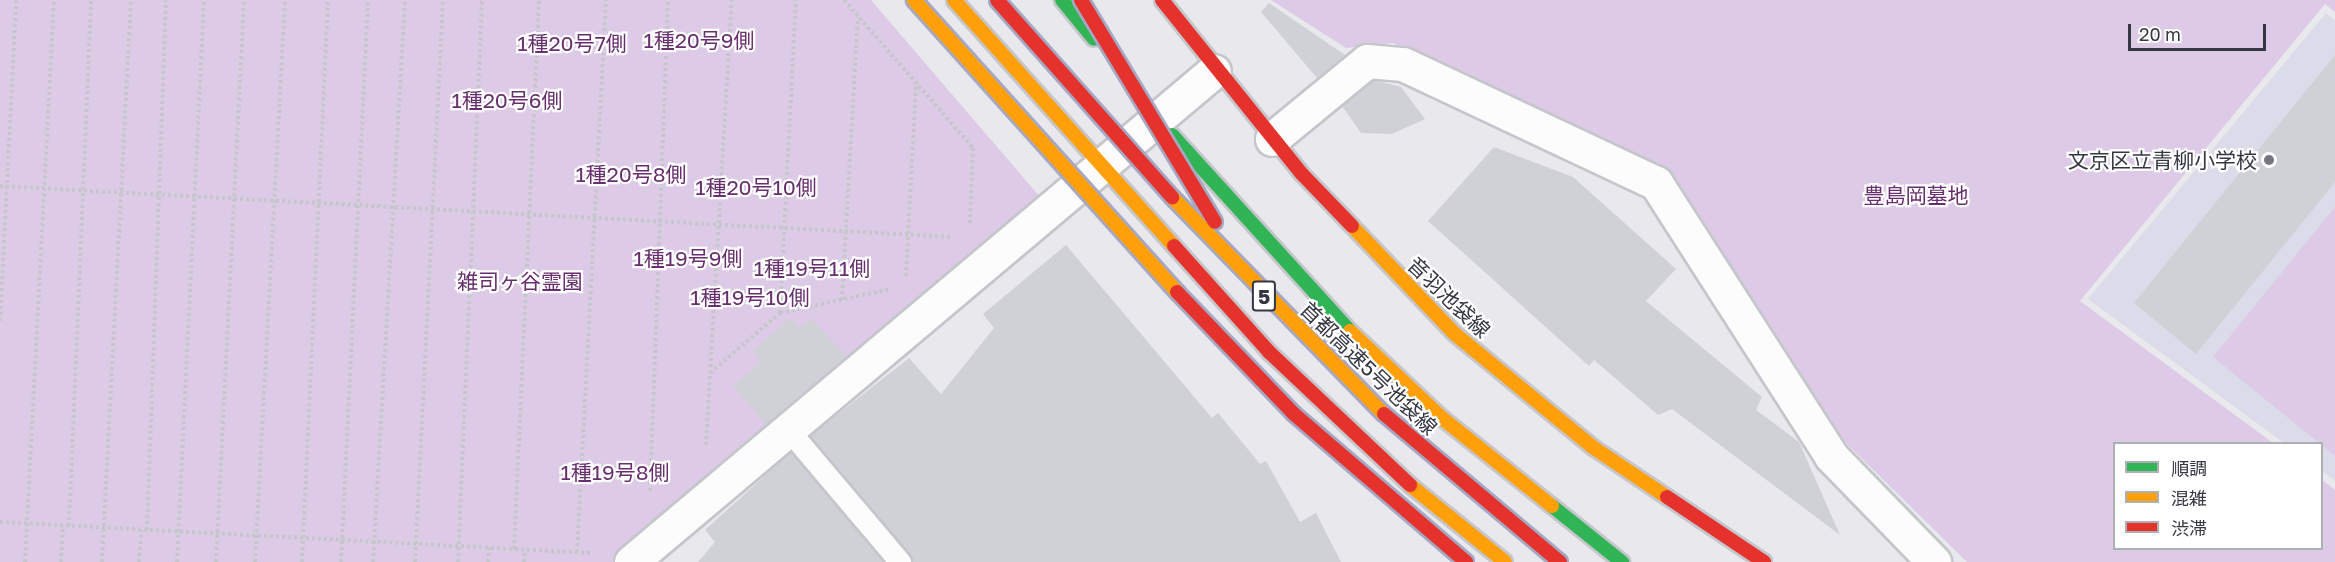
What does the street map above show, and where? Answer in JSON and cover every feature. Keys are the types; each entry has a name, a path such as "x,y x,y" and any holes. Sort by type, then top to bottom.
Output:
{"main road":[{"path":"914,0 1121,235 1294,414 1466,562"},
{"path":"954,0 1100,168 1269,352 1350,431 1505,562"},
{"name":"首都高速5号池袋線","path":"997,0 1254,286 1428,454 1560,562"},
{"path":"1062,0 1158,118 1322,304 1442,418 1622,562"},
{"path":"1081,0 1254,286"},
{"name":"音羽池袋線","path":"1162,0 1214,70 1375,254 1519,392 1594,448 1764,562"}],"street":[{"path":"1272,139 1367,62 1403,64 1656,183 1831,456 1934,562"},
{"path":"635,559 786,427 980,250 1100,168 1214,70"}],"lane":[{"path":"786,427 900,562"}],"path":[{"path":"0,321 3,186 16,0"},
{"path":"25,562 54,0"},
{"path":"69,526 91,0"},
{"path":"102,562 131,0"},
{"path":"147,530 166,0"},
{"path":"177,562 204,0"},
{"path":"216,562 236,198 244,0"},
{"path":"255,562 285,0"},
{"path":"302,562 328,0"},
{"path":"341,562 361,206 368,0"},
{"path":"373,562 405,0"},
{"path":"416,562 436,209 443,0"},
{"path":"458,562 482,0"},
{"path":"514,549 532,214 539,0"},
{"path":"577,552 606,0"},
{"path":"650,496 668,0"},
{"path":"705,458 732,0"},
{"path":"780,313 796,0"},
{"path":"3,186 908,234 980,250 973,148 843,0"},
{"path":"842,300 844,231 858,16"},
{"path":"905,286 916,82"},
{"path":"710,373 780,313 895,288"},
{"path":"0,522 577,552 635,559"},
{"path":"61,562 63,525"},
{"path":"139,562 141,530"},
{"path":"488,562 489,548"},
{"path":"524,562 525,549"}],"shaded area":[{"name":"文京区立青柳小学校","path":"2326,13 2335,21 2335,481 2323,472 2323,442 2283,442 2088,299"}],"green space":[{"name":"雑司ヶ谷霊園","path":"0,0 871,0 1041,198 639,562 0,562"},
{"name":"豊島岡墓地","path":"1271,0 2335,0 2335,12 2325,4 2080,301 2272,442 2113,442 2113,550 2323,550 2323,481 2335,490 2335,562 1967,562 1843,440 1664,167 1393,43 1346,48"},
{"path":"2335,207 2335,456 2323,446 2323,442 2318,442 2213,357"}],"building":[{"path":"1269,3 1345,55 1317,78 1261,12"},
{"path":"2335,55 2335,182 2196,354 2134,303"},
{"path":"1373,80 1401,87 1425,119 1392,134 1361,133 1342,106"},
{"path":"1494,147 1573,177 1676,269 1646,301 1762,397 1756,410 1799,442 1840,535 1672,409 1658,415 1594,360 1589,366 1428,221"},
{"path":"1066,245 1212,418 1218,413 1260,464 1266,461 1300,522 1316,513 1341,562 912,562 810,436 909,358 941,394 994,328 983,314"},
{"path":"790,318 799,328 811,318 846,356 766,424 733,386 761,362 752,351"},
{"path":"791,452 883,562 698,562 715,542 705,530"}],"traffic: fast":[{"path":"1062,0 1094,39"},
{"path":"1172,135 1350,331"},
{"path":"1552,506 1622,562"}],"traffic: slow":[{"path":"914,0 1177,292"},
{"path":"954,0 1174,246"},
{"path":"1172,197 1384,414"},
{"path":"1352,226 1455,334 1594,448 1667,497"},
{"path":"1350,331 1442,418 1552,506"},
{"path":"1410,485 1505,562"}],"traffic: jam":[{"path":"997,0 1172,197"},
{"path":"1081,0 1215,222"},
{"path":"1162,0 1302,174 1352,226"},
{"path":"1174,246 1269,352 1410,485"},
{"path":"1177,292 1294,414 1466,562"},
{"path":"1384,414 1560,562"},
{"path":"1667,497 1764,562"}],"place":[{"name":"文京区立青柳小学校","path":"2269,160"}],"park label":[{"name":"1種20号9側","path":"699,40"},
{"name":"1種20号7側","path":"572,43"},
{"name":"1種20号6側","path":"507,100"},
{"name":"1種20号8側","path":"631,174"},
{"name":"1種20号10側","path":"756,187"},
{"name":"1種19号9側","path":"688,258"},
{"name":"1種19号11側","path":"812,268"},
{"name":"1種19号10側","path":"750,297"},
{"name":"1種19号8側","path":"615,472"}]}
